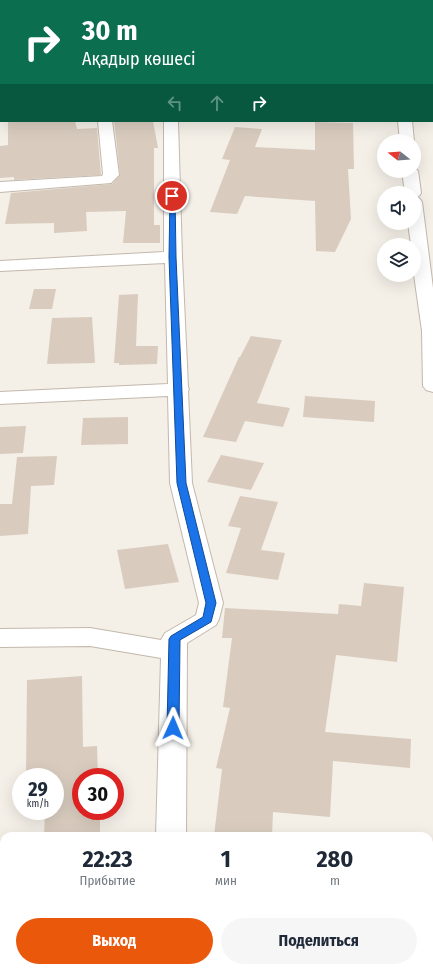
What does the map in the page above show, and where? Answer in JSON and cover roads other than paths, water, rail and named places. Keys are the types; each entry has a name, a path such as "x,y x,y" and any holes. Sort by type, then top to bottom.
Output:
{"street":[{"path":"0,187 106,180 111,175 105,122"},
{"path":"170,832 175,651 174,639 207,619 211,603 182,483 173,257 171,122"},
{"path":"405,122 406,134"},
{"path":"417,230 431,331 433,386"},
{"path":"0,266 173,257"},
{"path":"0,398 179,389"},
{"path":"0,638 90,637 175,651"}]}
